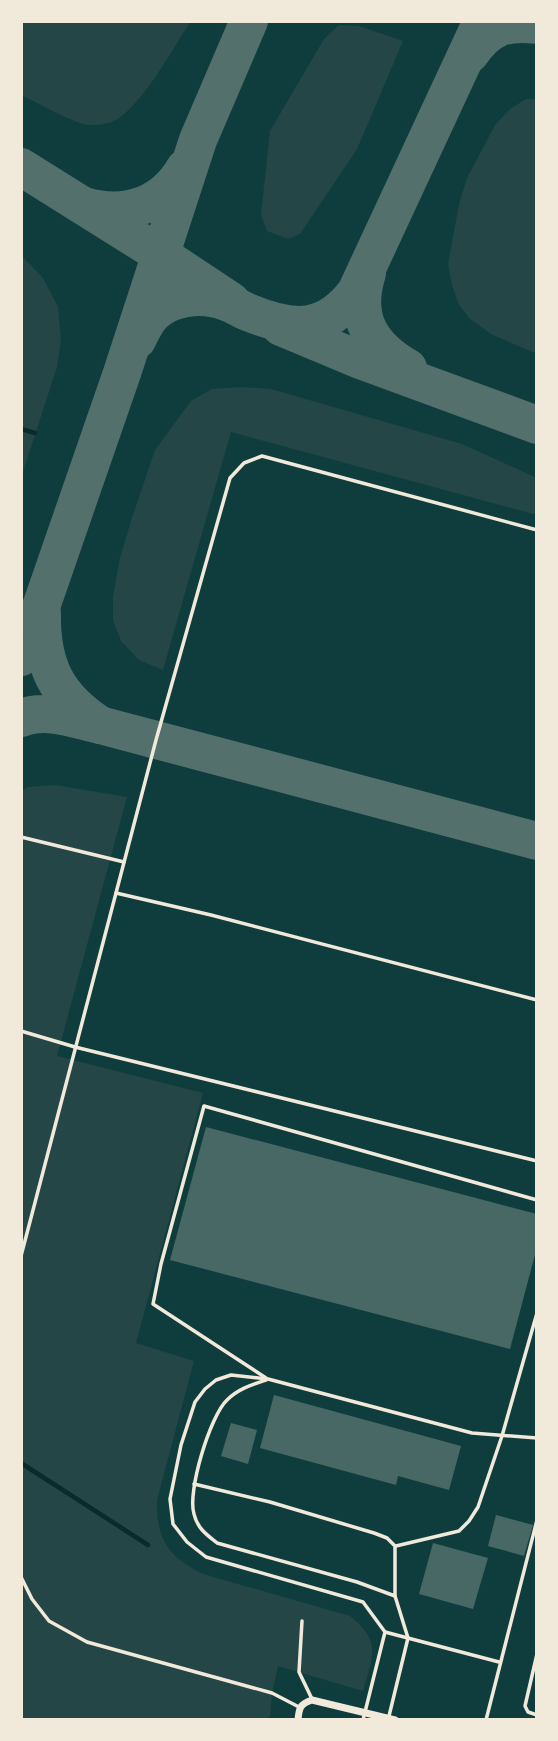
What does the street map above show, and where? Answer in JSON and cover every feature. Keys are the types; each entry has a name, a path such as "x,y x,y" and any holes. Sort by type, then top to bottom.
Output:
{"street":[{"path":"298,1720 299,1707 312,1700 364,1716 392,1719"}],"lane":[{"path":"21,1256 156,740 230,478 244,463 262,456 537,530"},
{"path":"21,837 124,862"},
{"path":"116,893 537,1000"},
{"path":"21,1031 75,1047 537,1161"},
{"path":"268,1379 153,1304 161,1264 204,1106 537,1200"},
{"path":"395,1546 459,1531 478,1507 502,1436 537,1313"},
{"path":"499,1662 385,1632 363,1602 206,1557 187,1542 173,1524 170,1499 181,1445 195,1402 215,1380 231,1375 268,1379 472,1433 537,1438"},
{"path":"268,1379 240,1389 225,1401 216,1414 194,1484 193,1513 202,1531 217,1544 395,1595"},
{"path":"194,1484 270,1502 374,1533 387,1538 395,1546 395,1595 408,1638 392,1719"},
{"path":"486,1720 537,1520"},
{"path":"21,1577 32,1599 49,1621 87,1642 272,1693 299,1707"},
{"path":"302,1621 299,1672 312,1700"},
{"path":"364,1716 385,1632"},
{"path":"537,1654 525,1706 527,1712 537,1715"}],"shaded area":[{"path":"21,21 191,21 137,101 116,120 90,125 65,117 21,95"},
{"path":"339,25 359,26 403,41 357,149 300,234 288,239 267,231 261,215 270,131 324,39"},
{"path":"526,99 537,99 537,354 491,334 469,318 458,303 448,264 459,204 467,178 495,125 510,109"},
{"path":"21,255 43,278 58,307 61,340 57,367 21,478"},
{"path":"212,389 271,389 462,444 537,478 537,515 231,432 163,670 139,660 121,641 113,620 113,596 120,558 155,450 191,401"},
{"path":"55,785 127,797 57,1056 203,1093 136,1343 194,1361 157,1500 162,1536 173,1553 191,1568 203,1574 350,1616 360,1625 371,1642 372,1658 363,1691 278,1666 270,1716 264,1720 21,1720 21,792 28,787"}],"building":[{"path":"206,1127 537,1214 537,1247 510,1349 170,1260"},
{"path":"274,1395 461,1446 449,1490 398,1476 396,1485 260,1448"},
{"path":"231,1423 257,1430 248,1464 221,1456"},
{"path":"496,1515 533,1525 524,1556 488,1546"},
{"path":"433,1543 488,1558 473,1609 419,1594"}],"waterway":[{"path":"21,429 35,433"},
{"path":"21,1463 148,1545"}],"taxiway":[{"path":"21,657 122,373 198,140 249,21"},
{"path":"137,340 158,309 186,298 217,299 266,319 295,325 321,321 345,305 356,292 482,21"},
{"path":"470,54 484,38 499,28 516,24 537,25"},
{"path":"21,167 231,301"},
{"path":"84,206 114,210 142,206 166,192 185,168"},
{"path":"367,273 362,304 368,329 384,350 408,368"},
{"path":"281,327 360,360 537,425"},
{"path":"21,718 50,714 100,725 72,703 54,678 44,648 42,613"},
{"path":"100,725 537,841"}]}
